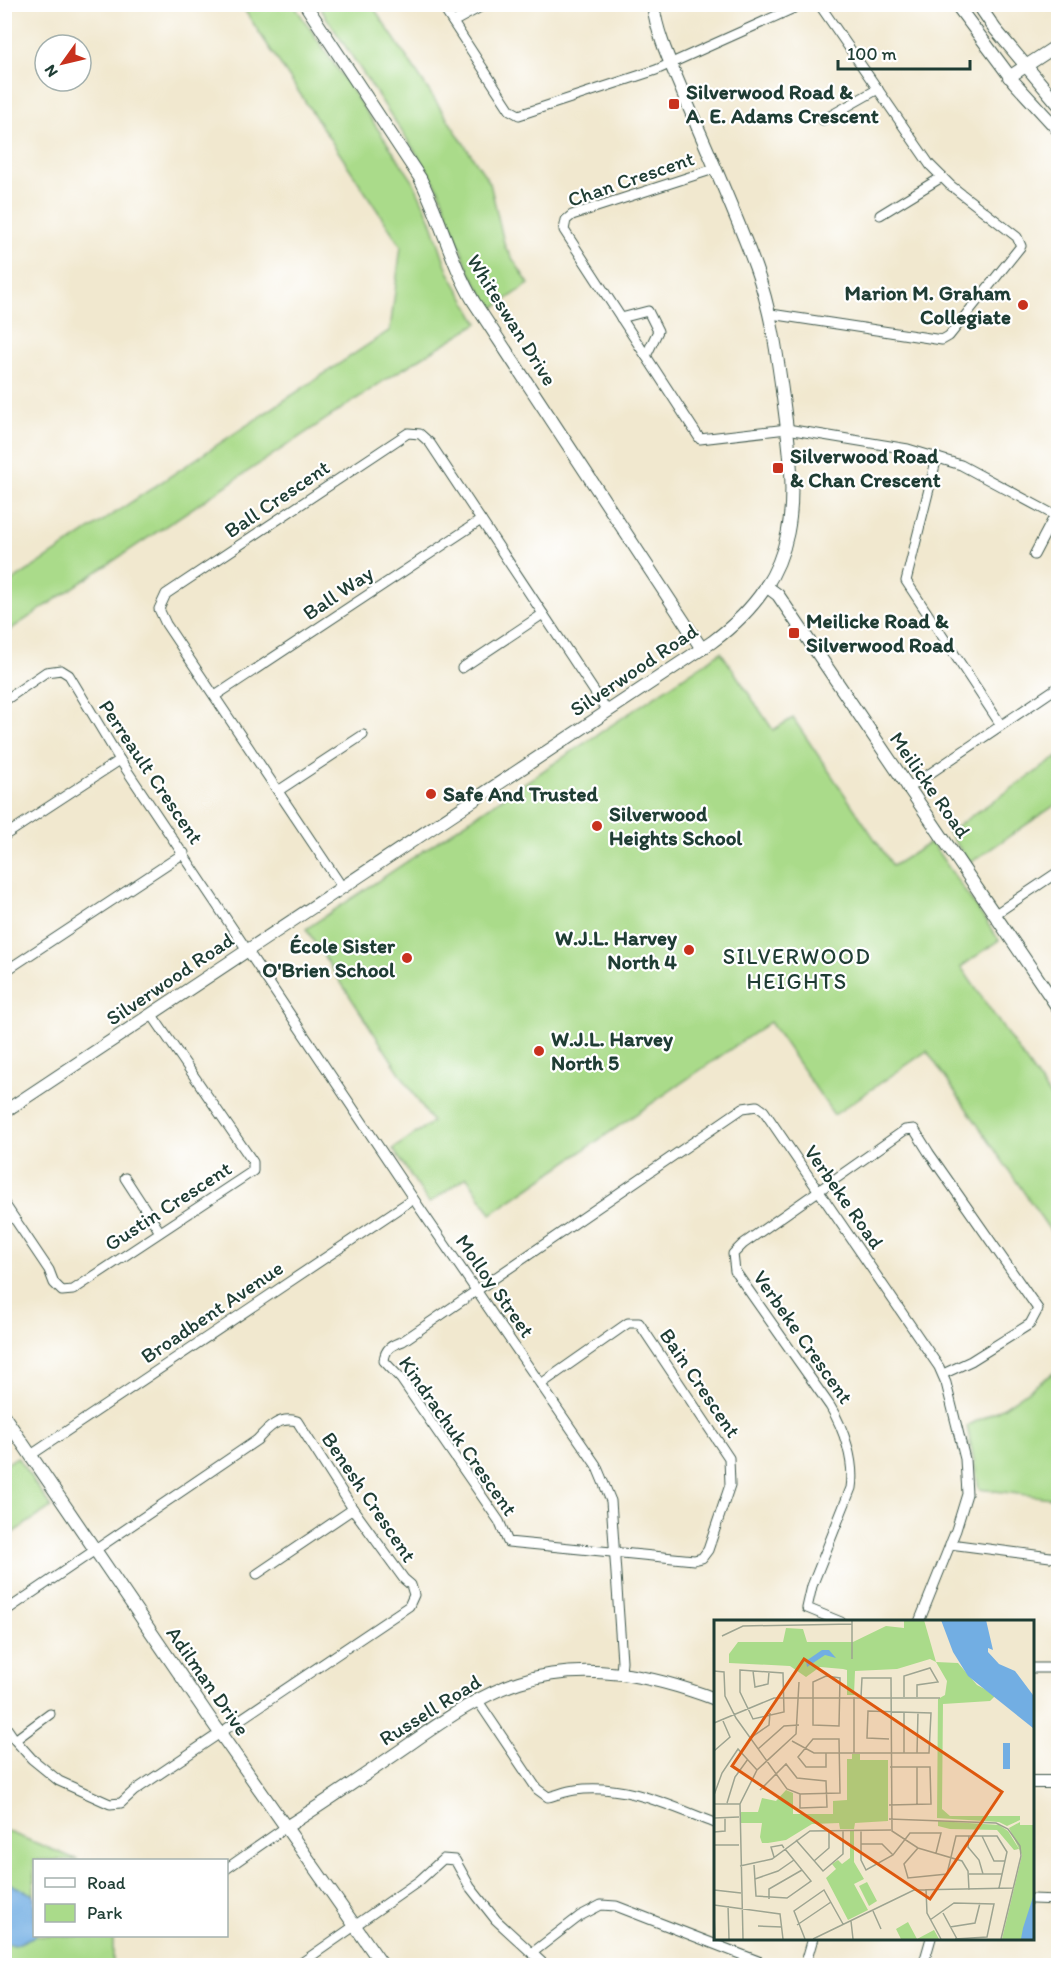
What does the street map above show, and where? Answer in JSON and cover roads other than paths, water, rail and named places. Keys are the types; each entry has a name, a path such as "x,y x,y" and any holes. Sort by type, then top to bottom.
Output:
{"street":[{"name":"Whiteswan Drive","path":"305,4 420,178 433,204 454,265 474,302 702,649"},
{"path":"441,4 510,110 519,115 671,64 803,4"},
{"path":"453,22 486,4"},
{"name":"Silverwood Road","path":"4,1112 702,649 734,626 766,586 787,538 793,511 792,466 771,314 755,266 671,64 653,4"},
{"path":"771,314 942,340 949,336 1022,246 1017,237 942,177 917,148 819,4"},
{"path":"956,4 1010,77 1059,130"},
{"path":"978,4 1026,67 1059,104"},
{"path":"1010,77 1059,45"},
{"path":"823,120 878,89"},
{"name":"Chan Crescent","path":"714,169 572,215 566,220 564,230 567,238 700,440 787,429"},
{"path":"880,215 942,177"},
{"path":"621,318 648,311 658,331 646,356"},
{"path":"787,429 908,448 961,465 1057,516 1034,555"},
{"name":"Ball Crescent","path":"342,886 159,609 166,594 408,433 420,434 430,443 608,712"},
{"path":"937,457 906,581 1002,725"},
{"name":"Ball Way","path":"215,696 481,520"},
{"name":"Meilicke Road","path":"766,586 778,595 907,789 1058,1007"},
{"path":"462,668 543,614"},
{"name":"Perreault Crescent","path":"4,702 45,672 61,670 69,675 120,760 248,951"},
{"path":"907,789 1059,687"},
{"path":"278,791 363,735"},
{"path":"4,836 120,760"},
{"path":"4,972 184,854"},
{"path":"994,915 1059,872"},
{"name":"Molloy Street","path":"248,951 413,1199 596,1465 611,1501 621,1673"},
{"name":"Gustin Crescent","path":"4,1203 49,1270 54,1283 62,1291 82,1286 253,1171 253,1162 152,1015"},
{"name":"Verbeke Road","path":"477,1291 736,1112 750,1105 757,1106 764,1111 943,1374 964,1459 968,1485 950,1544 920,1620"},
{"path":"819,1192 905,1130 914,1129 1023,1290 1034,1302 1038,1309 1030,1324 972,1361 943,1374"},
{"path":"125,1178 160,1232"},
{"name":"Verbeke Crescent","path":"819,1192 736,1249 733,1261 735,1271 830,1406 842,1427 852,1476 851,1488 812,1586 807,1608 836,1620"},
{"name":"Broadbent Avenue","path":"31,1455 413,1199"},
{"name":"Kindrachuk Crescent","path":"477,1291 403,1341 390,1346 384,1361 401,1379 499,1521 508,1542 614,1552"},
{"name":"Bain Crescent","path":"541,1384 628,1323 639,1323 729,1458 730,1485 702,1558 694,1560 614,1552"},
{"name":"Adilman Drive","path":"4,1416 353,1925 383,1965"},
{"name":"Benesh Crescent","path":"4,1612 256,1440 277,1422 288,1419 297,1421 353,1509 404,1579 411,1585 414,1595 409,1606 220,1732"},
{"path":"257,1574 353,1509"},
{"path":"950,1544 1059,1558"},
{"path":"1033,1668 1059,1668"},
{"name":"Russell Road","path":"286,1827 453,1714 519,1682 585,1671 621,1673 683,1687 714,1699"},
{"path":"478,1701 537,1789 548,1797 574,1790 607,1788 642,1796 714,1823"},
{"path":"15,1740 50,1714"},
{"path":"4,1724 15,1740 59,1781 110,1804 121,1803 134,1791 220,1732"},
{"path":"1033,1782 1059,1782"},
{"path":"228,1868 286,1827"},
{"path":"297,1965 419,1881 443,1859 455,1860 470,1887 496,1920 546,1965"},
{"path":"1033,1899 1059,1900"},
{"path":"532,1953 580,1916 601,1905 608,1905 616,1906 771,1965"},
{"path":"805,1965 812,1940"},
{"path":"923,1965 930,1940"}],"water":[{"path":"4,1881 33,1895 33,1937 15,1945 5,1943"}],"place":[{"name":"Silverwood Road & A. E. Adams Crescent","path":"674,104"},
{"name":"Marion M. Graham Collegiate","path":"1023,305"},
{"name":"Silverwood Road & Chan Crescent","path":"778,468"},
{"name":"Meilicke Road & Silverwood Road","path":"794,633"},
{"name":"Safe And Trusted","path":"431,794"},
{"name":"Silverwood Heights School","path":"597,826"},
{"name":"W.J.L. Harvey North 4","path":"689,950"},
{"name":"École Sister O'Brien School","path":"407,958"},
{"name":"W.J.L. Harvey North 5","path":"539,1051"}],"district":[{"name":"SILVERWOOD HEIGHTS","path":"797,968"}]}
